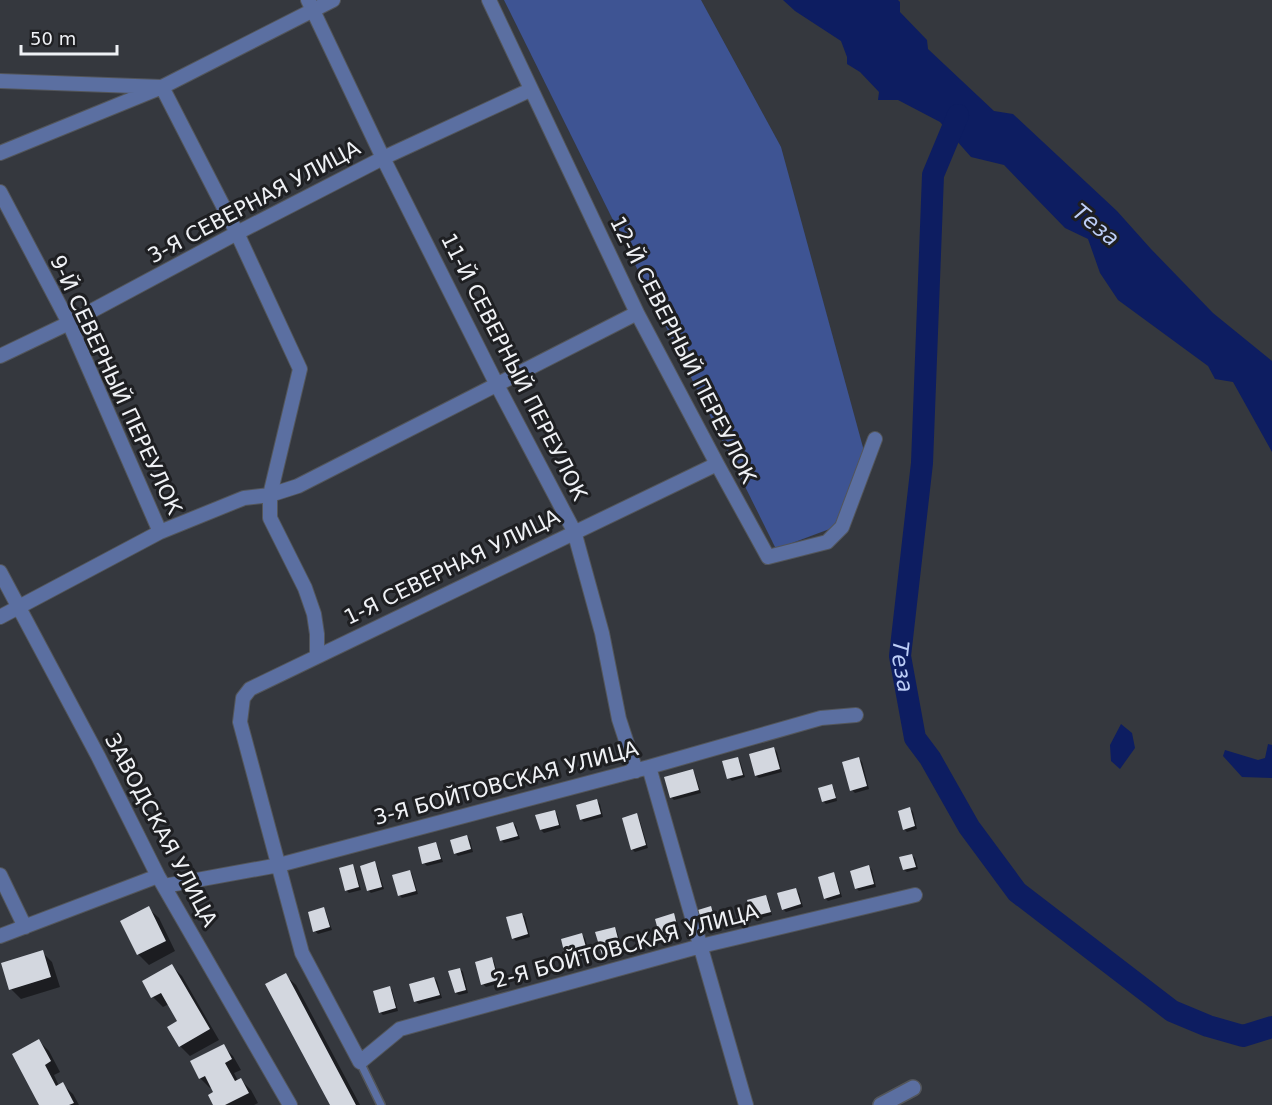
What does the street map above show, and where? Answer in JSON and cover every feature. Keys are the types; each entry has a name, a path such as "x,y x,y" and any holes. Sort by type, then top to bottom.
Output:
{"street":[{"path":"0,153 162,87 310,6 333,0"},
{"name":"12-Й СЕВЕРНЫЙ ПЕРЕУЛОК","path":"489,0 637,313 768,557 827,542 842,527 875,439"},
{"name":"11-Й СЕВЕРНЫЙ ПЕРЕУЛОК","path":"310,6 383,158 574,531 602,633 619,719 642,769 701,946 746,1105"},
{"path":"0,81 162,87"},
{"path":"162,87 237,233 300,369 270,495 270,518 305,588 315,614 317,655"},
{"name":"3-Я СЕВЕРНАЯ УЛИЦА","path":"0,356 69,323 383,158 530,90"},
{"name":"9-Й СЕВЕРНЫЙ ПЕРЕУЛОК","path":"0,192 69,323 160,532"},
{"path":"0,617 160,532 244,498 270,495 298,486 637,313"},
{"name":"1-Я СЕВЕРНАЯ УЛИЦА","path":"279,865 240,723 243,698 250,689 717,464"},
{"name":"ЗАВОДСКАЯ УЛИЦА","path":"0,572 98,756 161,881 290,1105"},
{"name":"3-Я БОЙТОВСКАЯ УЛИЦА","path":"161,881 279,865 642,769 821,718 856,715"},
{"path":"279,865 306,963 360,1062"},
{"path":"0,875 25,927"},
{"path":"0,936 161,881"},
{"name":"2-Я БОЙТОВСКАЯ УЛИЦА","path":"360,1062 400,1029 701,946 915,895"},
{"path":"881,1105 913,1088"}],"lane":[{"path":"360,1062 381,1105"}],"shaded area":[{"path":"504,0 701,0 781,147 867,462 843,524 776,549"}],"water":[{"path":"783,0 898,0 900,12 927,40 928,49 994,111 1013,114 1117,211 1213,313 1272,361 1272,452 1233,382 1215,379 1208,366 1118,300 1100,273 1088,239 1065,228 1004,165 971,157 940,122 898,100 878,100 879,92 860,72 847,64 841,41 795,11"},
{"path":"1121,724 1132,733 1135,748 1120,769 1111,761 1110,745"},
{"path":"1268,744 1272,745 1272,778 1242,777 1223,756 1225,750 1258,760 1265,758"}],"building":[{"path":"774,747 780,769 755,776 749,754"},
{"path":"738,757 743,775 727,779 722,761"},
{"path":"859,757 867,786 850,791 842,762"},
{"path":"693,769 699,790 670,798 664,777"},
{"path":"832,784 836,798 822,802 818,788"},
{"path":"597,799 601,814 580,820 576,805"},
{"path":"910,807 915,826 903,830 898,811"},
{"path":"555,810 559,825 540,830 535,815"},
{"path":"637,813 646,845 631,850 622,818"},
{"path":"513,822 518,836 500,841 496,827"},
{"path":"467,835 471,849 454,854 450,840"},
{"path":"436,842 441,859 422,864 418,847"},
{"path":"912,854 916,867 903,870 899,857"},
{"path":"375,861 382,887 367,891 360,866"},
{"path":"353,864 359,887 345,891 339,868"},
{"path":"869,865 874,884 855,889 850,871"},
{"path":"410,870 416,891 398,896 392,875"},
{"path":"834,872 840,894 824,899 818,877"},
{"path":"796,888 801,904 782,910 777,893"},
{"path":"766,895 771,912 752,917 747,900"},
{"path":"149,906 166,941 137,955 120,921"},
{"path":"711,906 717,927 704,930 698,910"},
{"path":"324,907 330,927 313,932 308,912"},
{"path":"522,913 528,934 512,939 506,917"},
{"path":"674,913 680,936 661,941 655,919"},
{"path":"615,927 621,950 602,955 595,932"},
{"path":"582,933 588,954 566,960 561,939"},
{"path":"43,950 51,977 9,990 1,963"},
{"path":"492,957 498,980 481,985 475,962"},
{"path":"172,964 210,1029 179,1047 167,1027 177,1021 161,993 151,998 142,981"},
{"path":"460,968 466,990 455,993 448,971"},
{"path":"286,973 356,1105 330,1105 265,984"},
{"path":"434,977 440,995 414,1002 409,984"},
{"path":"390,986 396,1008 379,1013 373,991"},
{"path":"39,1039 51,1061 45,1065 56,1086 63,1082 74,1103 39,1105 12,1054"},
{"path":"224,1044 232,1059 225,1063 235,1081 241,1078 249,1093 225,1105 213,1105 208,1095 213,1092 205,1076 199,1079 190,1061"}],"waterway":[{"name":"Теза","path":"958,115 933,175 922,463 900,656 915,738 930,758 969,827 1017,892 1172,1011 1208,1026 1243,1036 1272,1027"}]}
